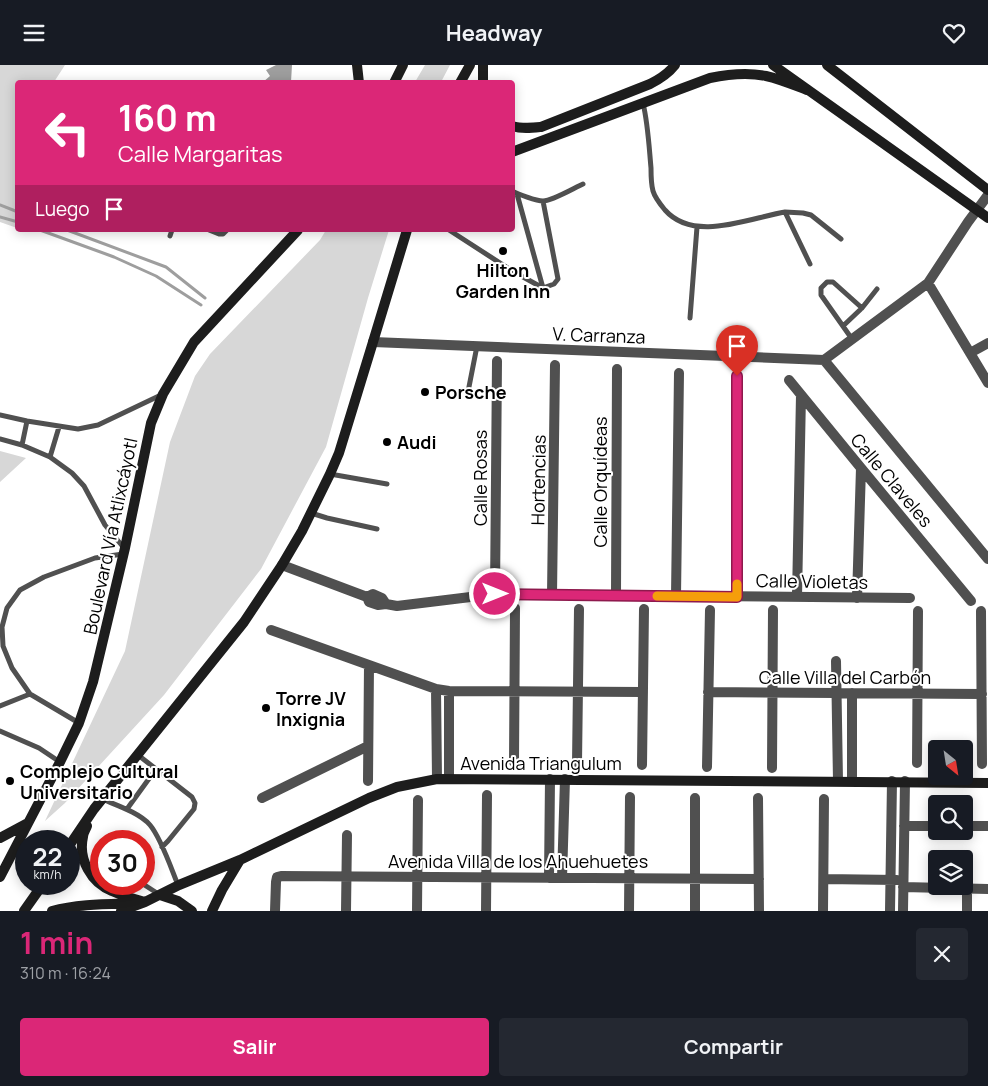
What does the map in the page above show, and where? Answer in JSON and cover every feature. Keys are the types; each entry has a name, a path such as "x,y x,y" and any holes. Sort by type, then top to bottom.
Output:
{"main road":[{"path":"357,65 359,80"},
{"path":"396,80 403,65"},
{"path":"462,80 470,65"},
{"path":"482,65 483,80"},
{"path":"515,126 541,127 650,84 669,73 676,65"},
{"path":"773,65 988,218"},
{"path":"828,65 988,190"},
{"path":"515,151 710,78 728,74 745,73 766,76 807,90"},
{"name":"Boulevard Vía Atlixcáyotl","path":"0,877 79,723 93,682 124,551 151,423 163,394 194,342 296,232"},
{"path":"80,830 94,809 244,622 282,565 311,513 338,453 406,232"},
{"name":"Avenida Triangulum","path":"121,911 240,860 369,798 397,787 437,779 988,783"},
{"path":"94,809 83,836 84,861 89,872 95,881 110,891 145,902"},
{"path":"0,838 28,823"},
{"path":"212,911 240,860"},
{"path":"24,911 35,895"},
{"path":"160,895 178,901 192,911"},
{"path":"52,911 62,908 145,902"}],"street":[{"path":"988,195 928,283 824,360 988,559"},
{"path":"928,283 988,383"},
{"name":"V. Carranza","path":"373,342 824,360"},
{"path":"970,353 988,343"},
{"name":"Calle Rosas","path":"495,594 497,361"},
{"name":"Hortencias","path":"552,595 556,365"},
{"name":"Calle Orquídeas","path":"616,595 617,369"},
{"path":"676,596 679,373"},
{"path":"737,376 737,597"},
{"name":"Calle Claveles","path":"789,380 971,601"},
{"path":"797,597 801,395"},
{"path":"857,598 861,468"},
{"name":"Calle Violetas","path":"282,565 367,597 370,602 378,605 411,605 495,594 910,598"},
{"path":"514,762 515,608"},
{"path":"577,763 578,609"},
{"path":"642,765 644,609"},
{"path":"707,767 710,609"},
{"path":"772,768 773,610"},
{"path":"917,763 918,611"},
{"path":"981,611 985,638 982,764"},
{"path":"271,630 436,689 449,691 643,692"},
{"path":"836,661 838,781"},
{"path":"368,781 369,665"},
{"path":"436,689 437,779"},
{"path":"449,691 449,778"},
{"name":"Calle Villa del Carbón","path":"708,692 918,693 984,700"},
{"path":"852,693 852,781"},
{"path":"262,798 368,746"},
{"path":"549,878 550,779"},
{"path":"562,878 565,779"},
{"path":"890,911 892,781"},
{"path":"903,911 905,781"},
{"path":"486,911 487,795"},
{"path":"629,911 630,797"},
{"path":"695,798 695,911"},
{"path":"758,798 759,911"},
{"path":"823,911 824,799"},
{"path":"417,911 418,800"},
{"path":"904,825 928,826"},
{"path":"973,826 988,826"},
{"path":"346,911 347,835"},
{"name":"Avenida Villa de los Ahuehuetes","path":"275,911 276,882 277,877 281,876 759,879"},
{"path":"824,879 891,880 903,884 928,886"},
{"path":"973,889 988,889"},
{"path":"967,895 967,911"}],"lane":[{"path":"643,103 652,190 658,202 670,217 697,227 728,225 785,212 803,213 811,215 841,239"},
{"path":"515,192 543,201 583,184"},
{"path":"515,192 543,287"},
{"path":"452,232 514,272 543,287 554,284 558,279 543,201"},
{"path":"785,212 810,264"},
{"path":"690,318 697,227"},
{"path":"852,339 821,295 821,288 827,282 833,282 862,308"},
{"path":"843,326 862,308 877,289"},
{"path":"467,397 477,346"},
{"path":"0,415 78,429 98,425 163,394"},
{"path":"22,445 27,421"},
{"path":"50,457 59,427"},
{"path":"0,439 22,445 50,457 72,473 84,486 105,525 124,551 95,558 44,577 20,590 7,608 2,627 3,646 12,668 30,694 79,723"},
{"path":"330,474 387,484"},
{"path":"311,513 377,529"},
{"path":"0,706 30,694"},
{"path":"0,731 39,748 60,762"},
{"path":"138,754 192,797 195,803 194,809 162,847"},
{"path":"127,809 156,769"},
{"path":"102,799 127,809 149,823 179,885"},
{"path":"155,892 160,895"}],"shaded area":[{"path":"0,65 65,65 55,80 15,80 15,227 0,222"},
{"path":"276,65 292,65 291,80 265,80 270,76 266,70"},
{"path":"425,65 450,65 442,80 416,80"},
{"path":"325,232 388,232 326,447 261,569 164,695 65,803 45,821 125,651 170,442 195,376 210,354 320,240"},
{"path":"0,451 26,458 0,482"}],"waterway":[{"path":"0,205 15,211"},
{"path":"0,217 15,221"},
{"path":"45,232 114,257 156,276 201,305"},
{"path":"72,232 166,267 205,298"}],"slow traffic":[{"path":"657,596 737,597 737,584"}],"place":[{"name":"Hilton Garden Inn","path":"503,251"},
{"name":"Porsche","path":"425,392"},
{"name":"Audi","path":"387,442"},
{"name":"Torre JV Inxignia","path":"266,708"},
{"name":"Complejo Cultural Universitario","path":"10,781"}],"route":[{"path":"495,594 737,597 737,376"}]}
